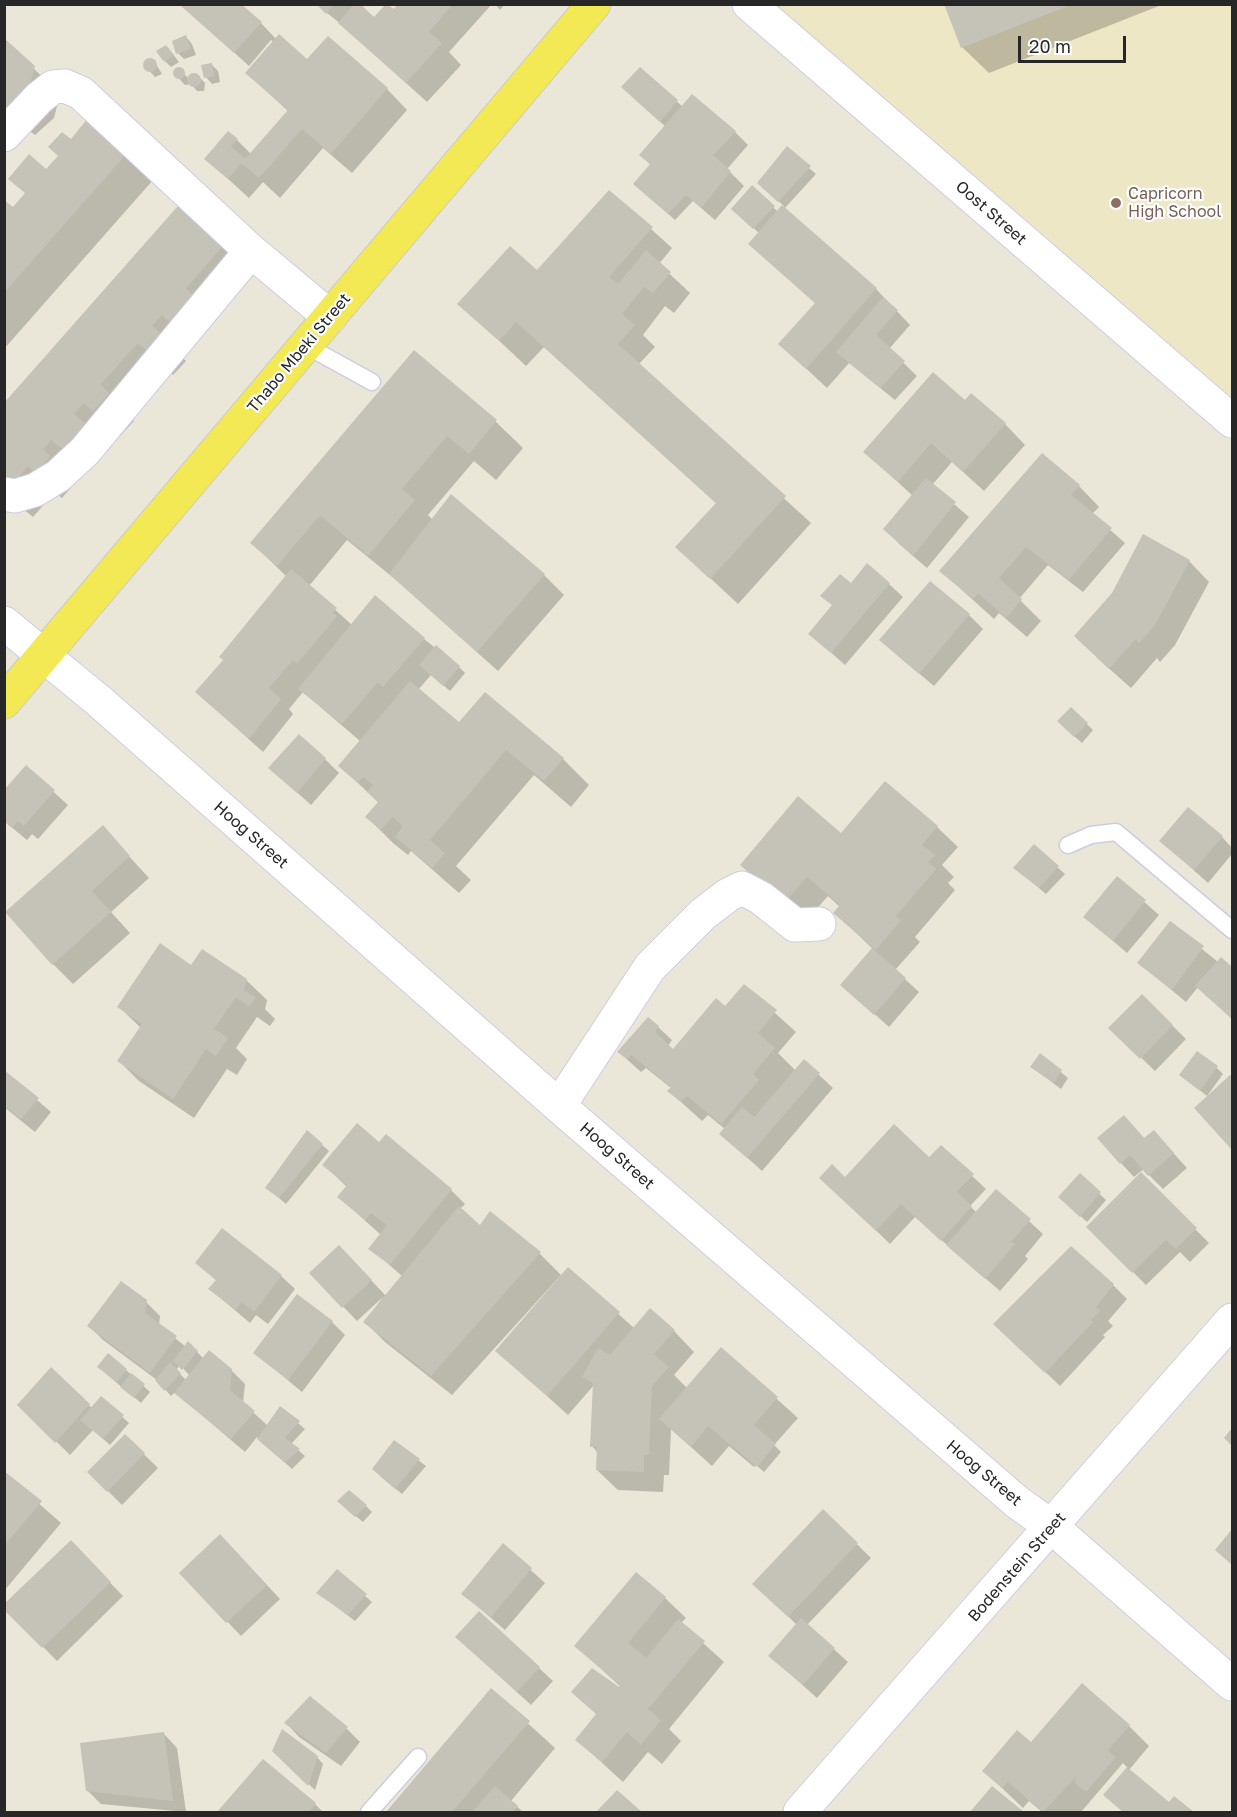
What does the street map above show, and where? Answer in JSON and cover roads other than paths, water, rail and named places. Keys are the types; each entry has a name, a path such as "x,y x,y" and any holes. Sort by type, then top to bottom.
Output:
{"main road":[{"name":"Thabo Mbeki Street","path":"4,702 594,4"}],"street":[{"name":"Oost Street","path":"749,4 1233,421"},
{"path":"4,135 39,98 53,87 65,86 81,93 251,251 330,317"},
{"path":"4,494 15,496 35,490 58,476 84,451 251,251"},
{"name":"Hoog Street","path":"4,623 44,654 559,1106 1017,1502 1052,1527 1233,1684"},
{"path":"559,1106 650,967 703,914 728,895 742,888 760,898 795,925 819,924"},
{"name":"Bodenstein Street","path":"800,1812 1233,1320"}],"lane":[{"path":"305,345 372,382"},
{"path":"1068,845 1091,835 1116,832 1233,930"},
{"path":"369,1812 418,1757"}],"place":[{"name":"Capricorn High School","path":"1116,203"}]}
